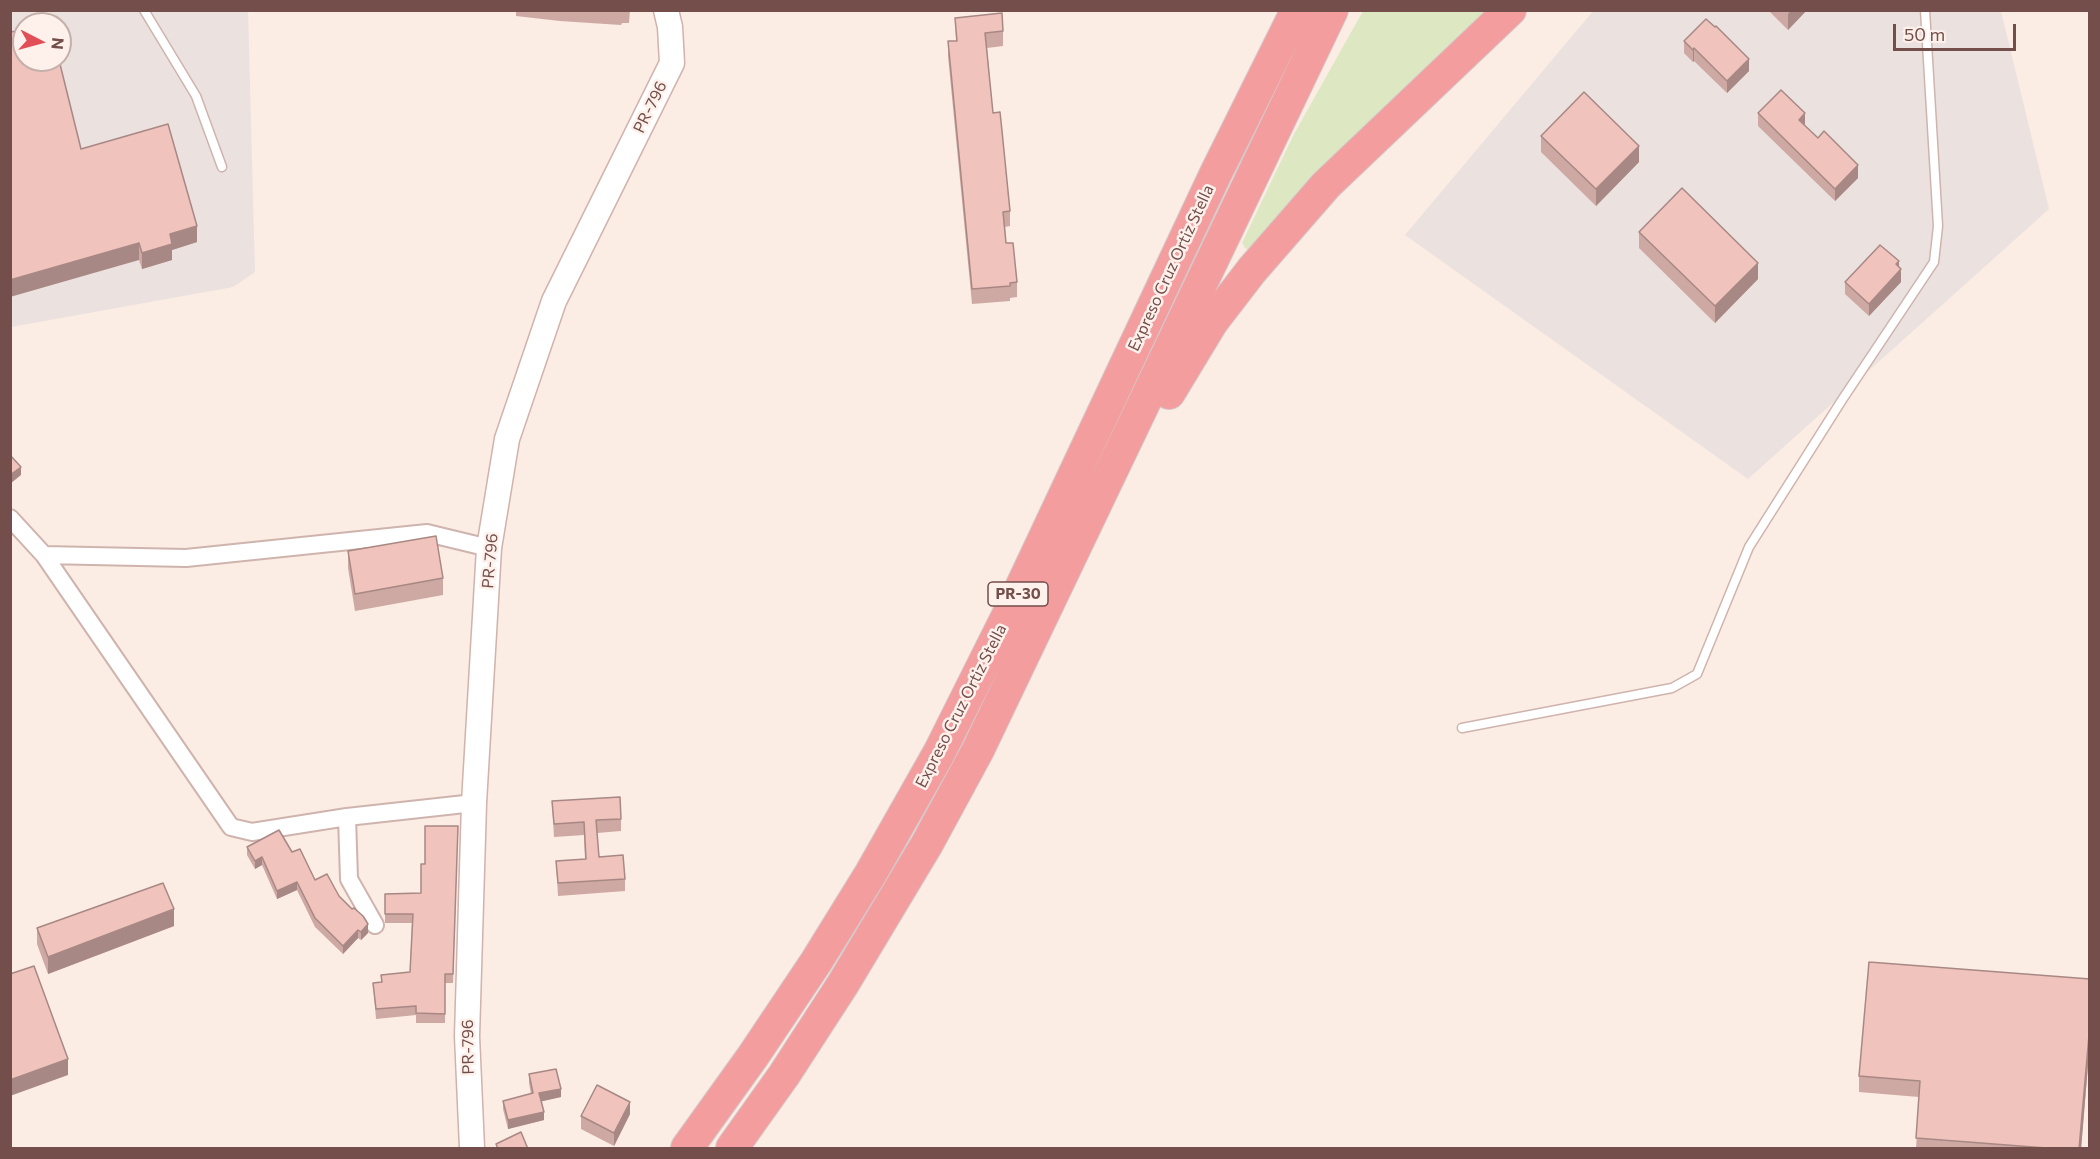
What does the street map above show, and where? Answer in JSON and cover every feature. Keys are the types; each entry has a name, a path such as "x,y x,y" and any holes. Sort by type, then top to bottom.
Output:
{"highway":[{"path":"1216,173 1237,91 1258,48 1271,10"},
{"name":"Expreso Cruz Ortiz Stella","path":"687,1149 816,962 871,873 939,753 1011,609 1216,173 1297,10"},
{"path":"1100,496 1171,390 1212,322 1251,270 1326,185 1510,10"},
{"name":"Expreso Cruz Ortiz Stella","path":"732,1149 784,1075 843,984 927,844 978,750 1333,11"}],"street":[{"name":"PR-796","path":"472,1149 467,1036 474,803 489,548 507,439 554,301 672,63 670,27 666,10"},
{"path":"10,518 44,555 231,827 252,832 474,803"},
{"path":"44,555 186,558 427,533 489,548"},
{"path":"347,818 349,879 375,925"}],"lane":[{"path":"144,10 196,96 222,167"},
{"path":"1462,728 1672,688 1697,674 1749,548 1842,400 1934,262 1938,226 1925,10"}],"shaded area":[{"path":"1594,10 2001,11 2049,209 1748,479 1405,235"},
{"path":"11,11 248,11 255,272 233,287 11,327"}],"green space":[{"path":"1363,11 1495,11 1251,252 1242,243 1294,134"}],"building":[{"path":"1002,13 1003,31 985,33 993,113 1000,112 1010,211 1003,212 1006,243 1013,243 1017,282 1010,283 1010,286 972,289 948,41 957,41 955,18"},
{"path":"1706,19 1749,59 1727,81 1684,41"},
{"path":"10,32 12,32 12,72 62,72 81,149 168,124 197,226 170,234 172,244 142,253 139,243 10,280"},
{"path":"1781,90 1805,113 1799,120 1818,138 1824,131 1858,165 1835,189 1758,113"},
{"path":"1584,92 1639,146 1596,189 1541,136"},
{"path":"1682,188 1758,263 1715,306 1639,232"},
{"path":"1880,245 1899,261 1896,264 1901,269 1869,304 1845,282"},
{"path":"10,455 21,467 10,475"},
{"path":"436,536 443,578 355,594 348,551"},
{"path":"620,797 621,819 596,820 599,857 623,855 625,879 558,883 556,861 586,859 584,822 554,824 552,801"},
{"path":"425,826 458,826 453,974 445,974 445,1014 416,1013 416,1006 376,1009 373,983 382,982 381,975 410,972 413,914 385,914 385,894 421,893 421,864 425,864"},
{"path":"279,830 292,852 300,849 315,880 327,874 339,896 363,916 368,924 361,932 358,930 343,946 315,918 297,882 277,891 262,857 255,861 247,847"},
{"path":"163,883 174,909 48,957 37,928"},
{"path":"1869,962 2090,979 2090,1024 2079,1149 1916,1138 1920,1081 1859,1076"},
{"path":"34,966 68,1059 10,1080 10,974"},
{"path":"556,1069 561,1089 539,1093 544,1112 508,1120 503,1101 533,1093 529,1074"},
{"path":"597,1085 630,1102 614,1133 581,1116"},
{"path":"521,1132 528,1149 498,1149 496,1144"}]}
